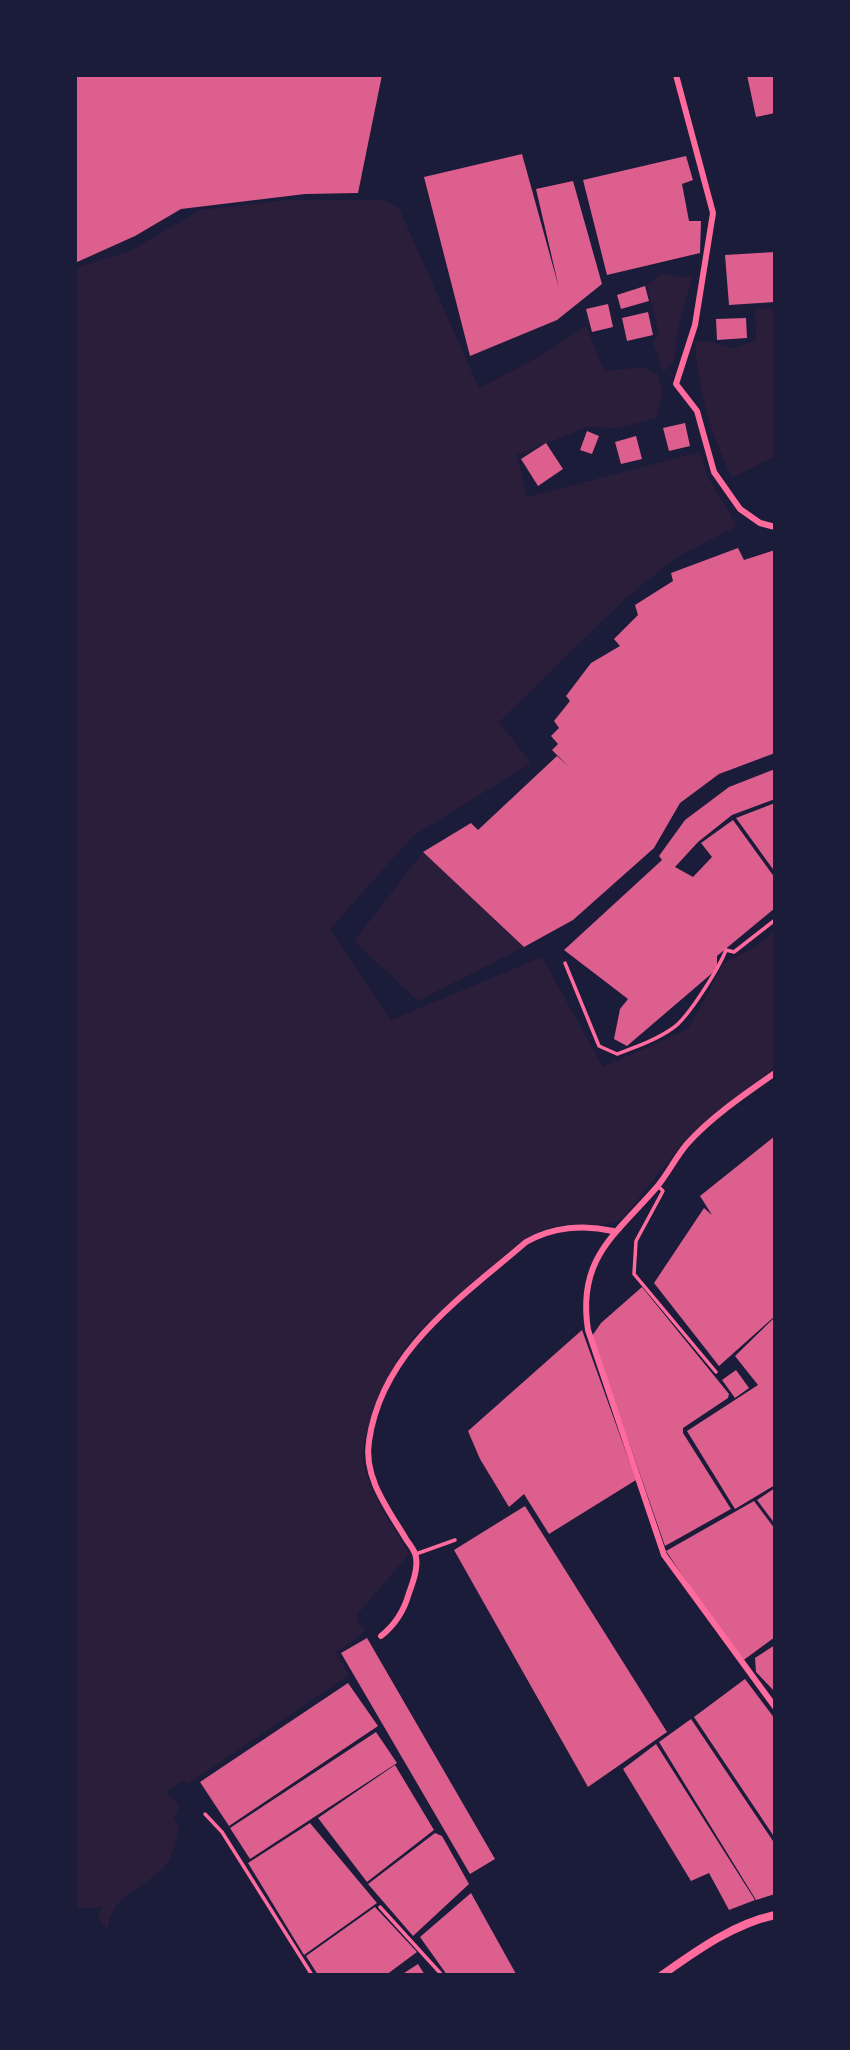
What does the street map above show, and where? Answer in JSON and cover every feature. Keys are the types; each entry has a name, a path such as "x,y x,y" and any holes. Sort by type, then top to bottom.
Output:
{"street":[{"path":"676,75 713,213 695,326 676,384 697,411 708,440 714,472 733,500 740,509 760,523 775,527"},
{"path":"775,1073 688,1144 658,1186 613,1231 589,1276 584,1304 588,1330 664,1555 775,1707"},
{"path":"381,1636 393,1627 407,1603 416,1569 416,1554 378,1491 367,1458 369,1438 384,1392 402,1355 428,1326 526,1242 542,1233 560,1228 613,1231"},
{"path":"662,1975 706,1944 756,1919 775,1915"}],"lane":[{"path":"565,963 599,1046 617,1054 646,1043 675,1027 717,972 726,950 734,953 775,920"},
{"path":"658,1186 663,1191 636,1241 634,1274 654,1294 716,1372"},
{"path":"416,1554 456,1540"},
{"path":"205,1814 222,1832 312,1975"},
{"path":"380,1907 442,1975"}],"shaded area":[{"path":"287,200 384,200 399,208 479,388 526,364 586,326 604,371 643,367 658,375 663,394 656,418 619,428 587,427 517,455 527,497 700,452 707,475 737,526 674,559 626,598 499,722 531,763 413,836 330,929 391,1020 542,957 603,1067 688,1029 724,963 756,947 775,930 775,1067 684,1142 623,1218 604,1225 550,1227 532,1235 509,1251 445,1307 404,1350 383,1387 365,1440 363,1458 369,1483 409,1554 357,1615 358,1623 366,1630 336,1653 349,1675 188,1784 182,1781 166,1792 180,1805 174,1818 179,1829 170,1858 157,1874 121,1900 110,1918 108,1930 98,1918 102,1907 75,1909 75,268 130,251 200,210"},
{"path":"662,273 692,278 678,329 674,362 663,372 653,342 659,333 647,285"},
{"path":"775,308 775,456 732,478 707,412 699,379 695,342 706,341 734,348 756,340 755,309"},
{"path":"423,852 524,947 418,1001 354,941"}],"building":[{"path":"75,75 382,75 358,193 305,194 181,209 135,236 75,263"},
{"path":"747,75 775,75 775,113 756,117"},
{"path":"522,154 559,288 536,189 573,181 602,284 557,320 470,356 424,177"},
{"path":"686,156 693,180 682,184 689,221 701,221 700,253 607,275 583,180"},
{"path":"775,252 775,302 729,305 725,255"},
{"path":"645,286 649,301 621,309 617,295"},
{"path":"608,304 613,327 592,332 586,309"},
{"path":"648,312 653,335 627,341 622,318"},
{"path":"746,318 747,338 717,340 716,319"},
{"path":"685,423 690,446 669,451 663,428"},
{"path":"587,431 599,436 592,454 580,450"},
{"path":"636,436 642,459 621,464 615,442"},
{"path":"546,443 563,469 538,486 521,459"},
{"path":"738,548 744,560 775,550 775,753 719,774 680,803 654,848 573,920 524,947 423,852 471,823 478,830 557,756 569,767 552,750 558,744 551,736 559,728 554,721 570,701 566,696 591,663 620,646 614,639 638,615 635,605 673,581 671,573"},
{"path":"775,769 775,799 732,815 698,842 675,867 693,877 712,857 701,843 733,820 775,878 775,908 717,956 717,969 627,1046 614,1039 620,1009 628,999 564,950 662,860 659,856 685,820 729,787"},
{"path":"775,803 775,872 736,818"},
{"path":"775,1136 775,1316 719,1366 654,1283 704,1208 712,1215 700,1196"},
{"path":"642,1287 729,1394 728,1398 683,1428 683,1433 731,1509 665,1546 592,1336 601,1323"},
{"path":"775,1317 775,1485 735,1509 687,1431 758,1385 735,1356"},
{"path":"582,1330 636,1480 549,1534 524,1494 509,1507 480,1459 468,1431"},
{"path":"736,1370 749,1388 735,1398 722,1380"},
{"path":"775,1488 775,1524 757,1500"},
{"path":"754,1501 775,1529 775,1637 741,1662 666,1551"},
{"path":"525,1506 667,1732 588,1787 454,1550"},
{"path":"367,1638 495,1859 470,1874 341,1653"},
{"path":"775,1645 775,1692 756,1672 755,1658"},
{"path":"745,1679 775,1719 775,1838 694,1717"},
{"path":"348,1683 378,1726 229,1826 200,1782"},
{"path":"691,1719 775,1844 775,1894 756,1900 659,1742"},
{"path":"376,1732 397,1763 250,1859 230,1828"},
{"path":"656,1744 755,1900 729,1910 709,1873 691,1881 623,1769"},
{"path":"395,1765 434,1830 367,1882 318,1818"},
{"path":"310,1823 377,1903 304,1955 248,1863"},
{"path":"435,1833 442,1836 469,1884 413,1936 368,1884"},
{"path":"471,1893 515,1975 447,1975 420,1937"},
{"path":"375,1907 417,1952 386,1975 318,1975 306,1956"},
{"path":"418,1964 425,1975 401,1975"}]}
